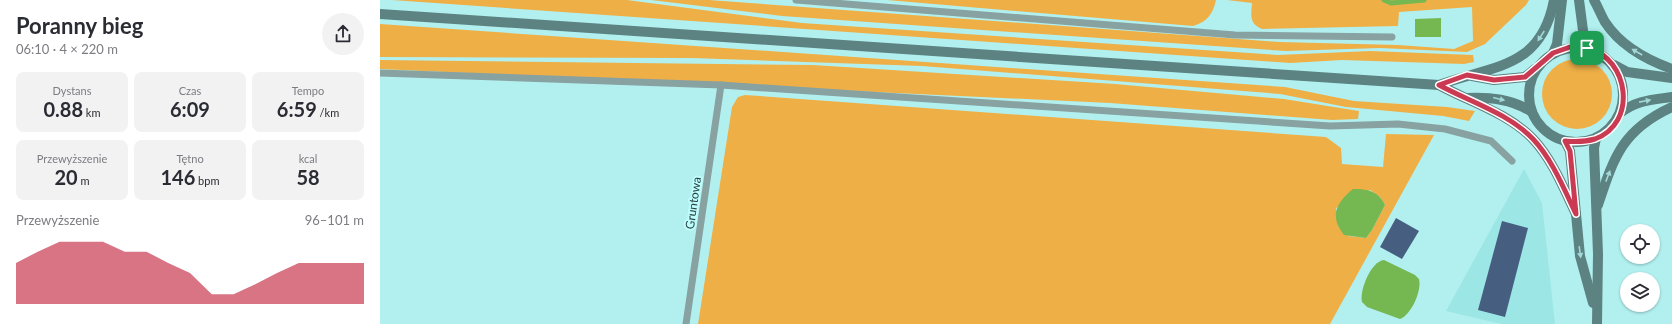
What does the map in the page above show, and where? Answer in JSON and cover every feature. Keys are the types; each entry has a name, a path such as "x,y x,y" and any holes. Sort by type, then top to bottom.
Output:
{"main road":[{"path":"380,14 1439,85 1467,75 1503,66 1528,52 1547,27 1554,0"},
{"path":"1467,75 1494,80 1525,77 1538,67 1553,53 1557,44 1562,0"},
{"path":"1579,0 1584,38 1587,48"},
{"path":"1594,0 1605,22 1617,37 1632,49 1661,65 1672,69"},
{"path":"1538,67 1532,77 1529,89 1529,101 1532,112 1540,125 1551,135 1565,141 1581,142 1596,138 1614,124 1624,101 1624,87 1620,75 1612,64 1601,54 1587,48 1570,47 1553,53"},
{"path":"1612,64 1627,72 1672,78"},
{"path":"1439,85 1517,125 1533,139 1546,155 1576,214"},
{"path":"1463,98 1492,97 1524,107 1532,112"},
{"path":"1620,113 1630,105 1641,101 1672,97"},
{"path":"1595,213 1617,154 1628,137 1644,122 1672,107"},
{"path":"1596,138 1594,148 1595,213 1598,254 1597,324"},
{"path":"1565,141 1570,151 1580,256 1596,313"}],"lane":[{"path":"796,0 1235,35 1392,37"},
{"path":"380,73 721,85 1330,126 1398,124 1437,128 1485,138 1497,146 1512,161"},
{"name":"Gruntowa","path":"686,324 721,85"}],"shaded area":[{"path":"392,0 627,0 802,23 1278,55 1370,51 1473,55 1474,62 1464,64 1342,60 1290,63"},
{"path":"651,0 709,0 1280,42 1398,45 1454,49 1473,41 1472,7 1399,12 1398,26 1262,29 1253,22 1251,15 1252,3 1227,0 1529,0 1526,5 1485,44 1467,52 1380,48 1286,51 782,16"},
{"path":"887,0 1216,0 1209,17 1193,26"},
{"path":"1441,18 1441,37 1415,37 1415,19"},
{"path":"380,24 1285,87 1354,101 1447,107 1475,111 1469,121 1443,116 1346,107 1280,94 922,66 691,58 380,57"},
{"path":"1577,59 1590,62 1602,69 1609,81 1612,94 1609,107 1602,119 1590,126 1577,129 1564,126 1552,119 1545,107 1542,94 1545,81 1552,69 1564,62"},
{"path":"380,60 813,65 1115,84 1284,99 1359,111 1358,119 1332,120 1110,103 380,69"},
{"path":"745,95 1326,137 1341,148 1342,164 1383,167 1386,134 1434,135 1330,324 698,324 732,107 738,97","holes":["1370,190 1380,197 1385,205 1372,230 1366,238 1349,236 1339,228 1336,208"]},
{"path":"1524,169 1542,203 1555,324 1501,324 1446,311"},
{"path":"1353,189 1368,190 1376,194 1385,205 1372,230 1366,238 1344,235 1337,222 1336,210 1342,199"},
{"path":"1384,260 1415,275 1419,279 1419,290 1415,302 1408,313 1400,319 1367,307 1362,302 1362,291 1367,277 1375,265"}],"building":[{"path":"1396,218 1419,231 1402,259 1380,247"},
{"path":"1502,221 1528,228 1505,317 1478,310"}],"waterway":[{"path":"1384,0 1391,3 1424,0"}],"route":[{"path":"1570,47 1587,48 1601,54 1612,64 1620,75 1624,87 1624,101 1614,124 1606,132 1596,138 1581,142 1565,141 1570,151 1576,214 1546,155 1533,139 1517,125 1439,85 1467,75 1494,80 1525,77 1553,53 1570,47"}]}
